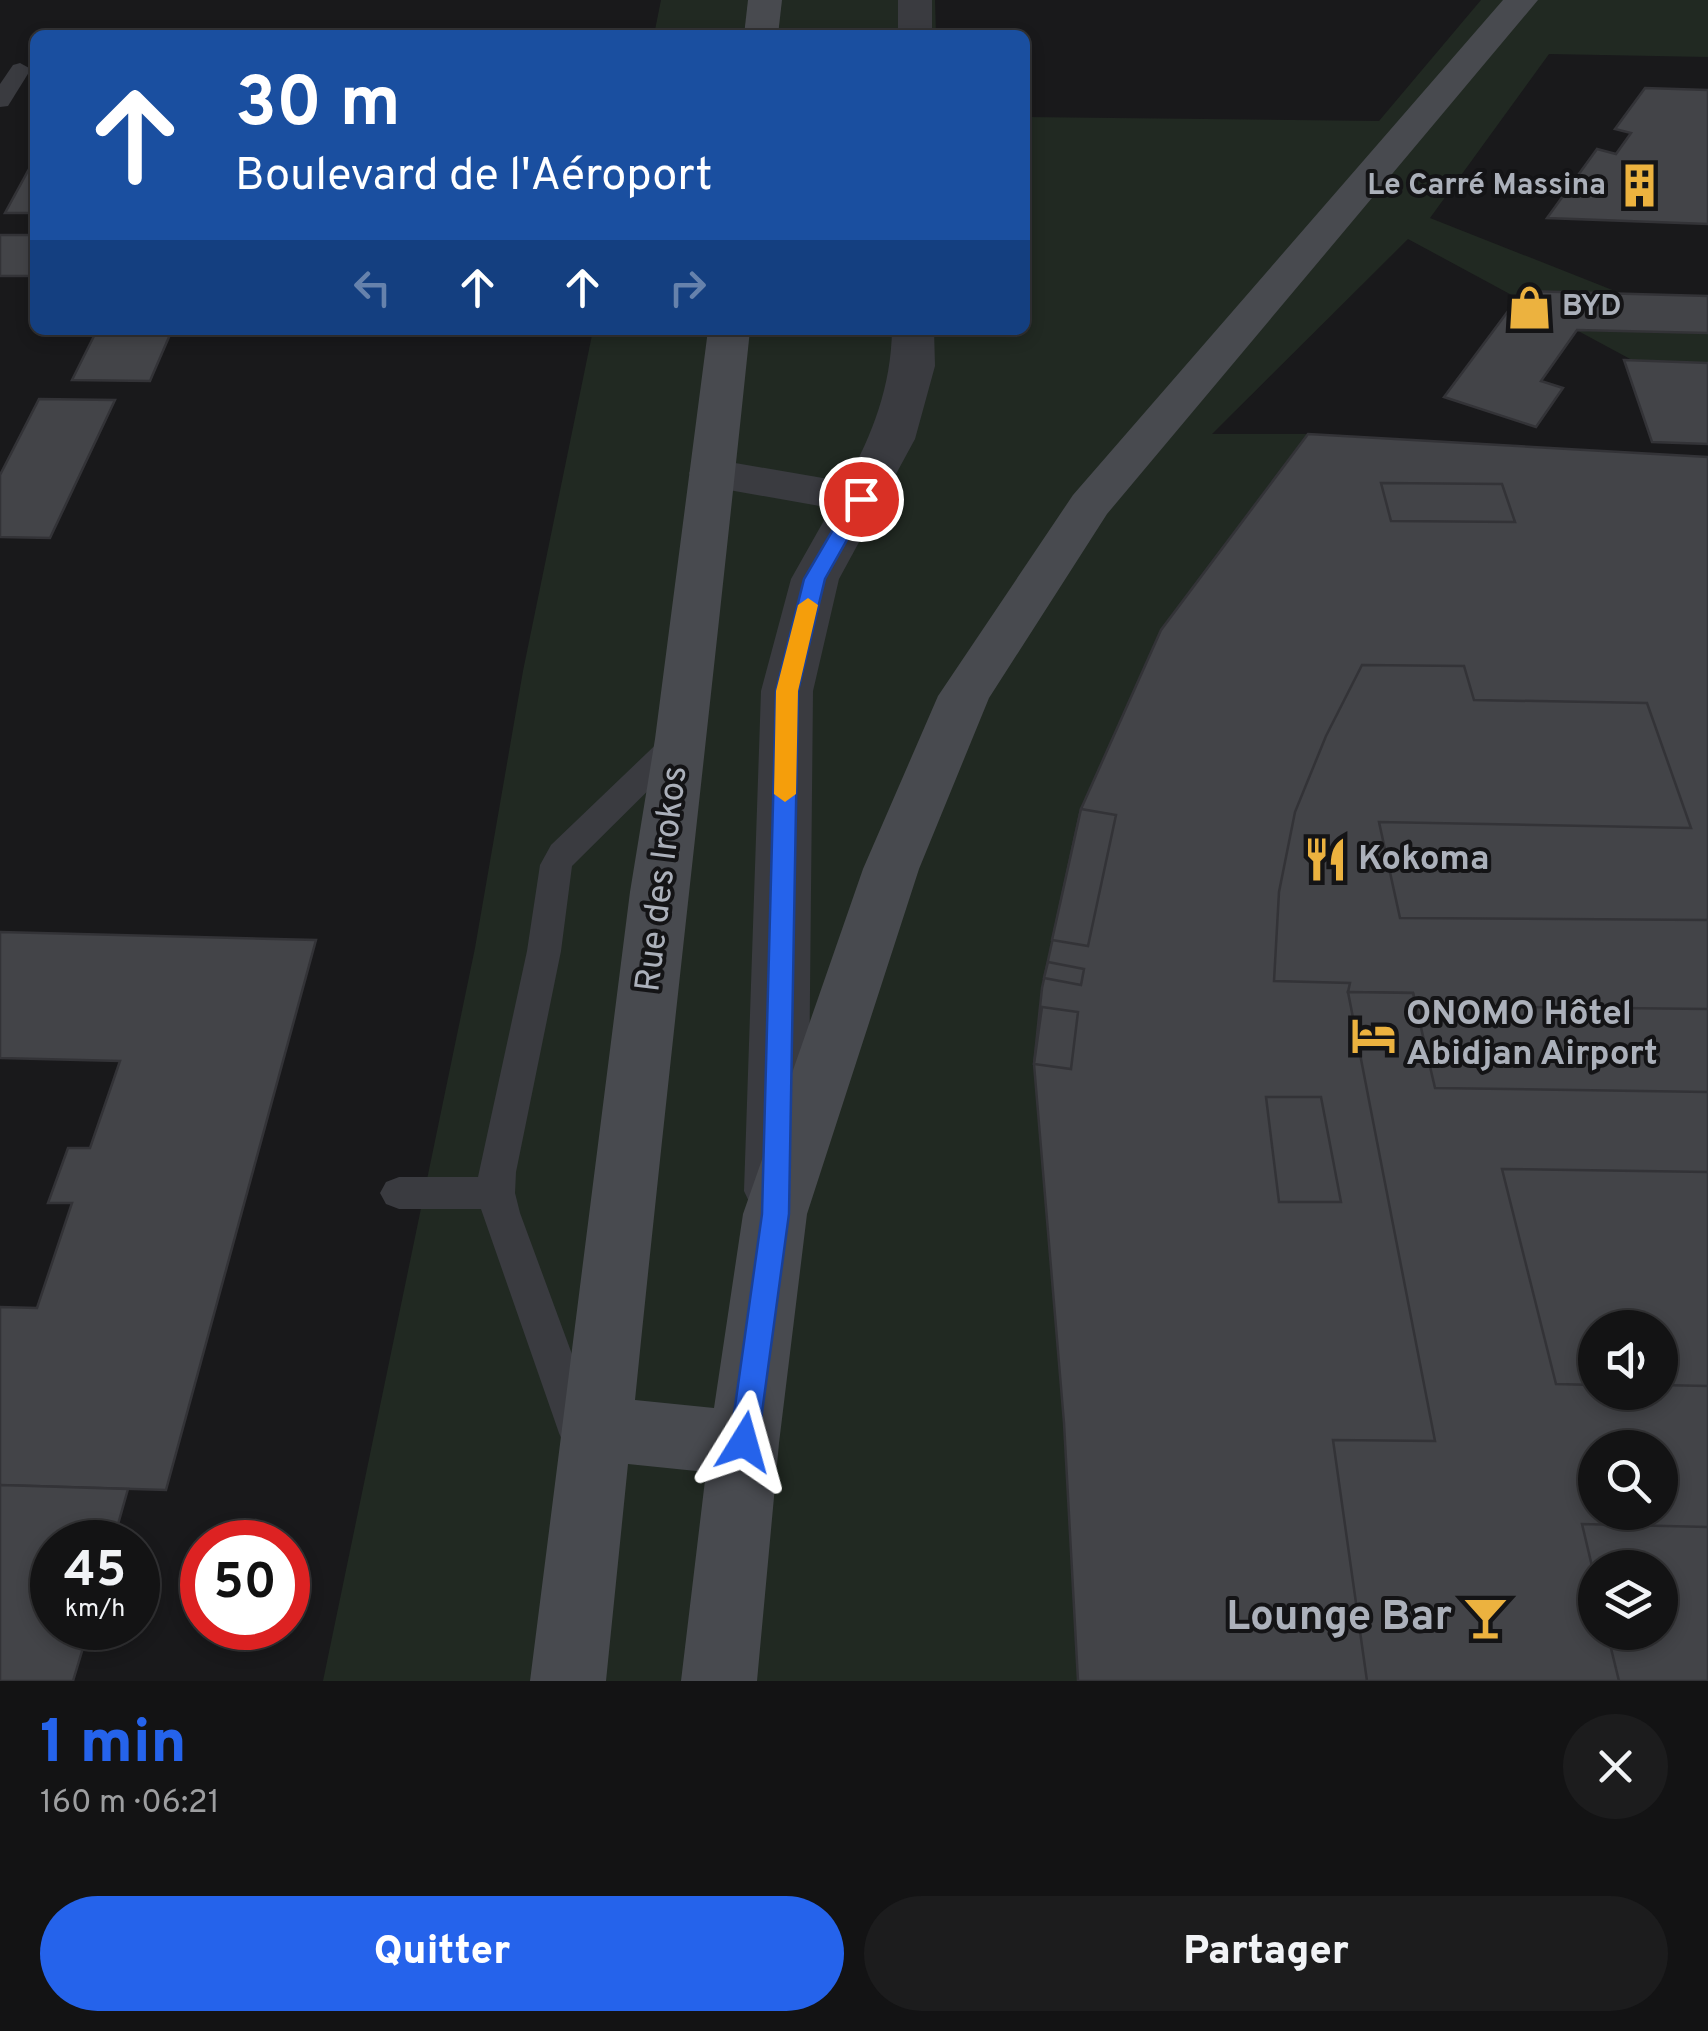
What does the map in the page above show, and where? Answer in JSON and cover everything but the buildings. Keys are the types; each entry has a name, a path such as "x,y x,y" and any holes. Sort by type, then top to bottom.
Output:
{"main road":[{"path":"761,30 764,0"},
{"path":"719,1681 744,1442 775,1214 891,869 964,696 1089,505 1521,0"},
{"name":"Rue des Irokos","path":"568,1681 658,892 681,739 728,335"},
{"path":"597,1451 744,1442"}],"street":[{"path":"915,30 916,0"},
{"path":"775,1214 787,691 814,579 893,439 912,366 913,335"},
{"path":"712,473 861,499"}],"lane":[{"path":"0,101 18,69"},
{"path":"597,1451 496,1192 556,865 681,739"},
{"path":"399,1193 496,1192"}],"shaded area":[{"path":"661,0 935,0 936,30 655,30"},
{"path":"1481,0 1708,0 1708,57 1549,54 1430,218 1625,295 1708,297 1708,401 1408,239 1212,434 1308,434 1081,809 1042,988 1034,1064 1064,1423 1078,1681 323,1681 475,948 523,671 592,335 1030,335 1030,117 1379,121"}],"slow traffic":[{"path":"785,794 787,691 808,605"}],"place":[{"name":"Le Carré Massina","path":"1639,186"},
{"name":"BYD","path":"1529,307"},
{"name":"Kokoma","path":"1325,860"},
{"name":"ONOMO Hôtel Abidjan Airport","path":"1373,1035"},
{"name":"Lounge Bar","path":"1485,1618"}],"route":[{"path":"744,1442 775,1214 787,691 814,579 861,499"}]}
